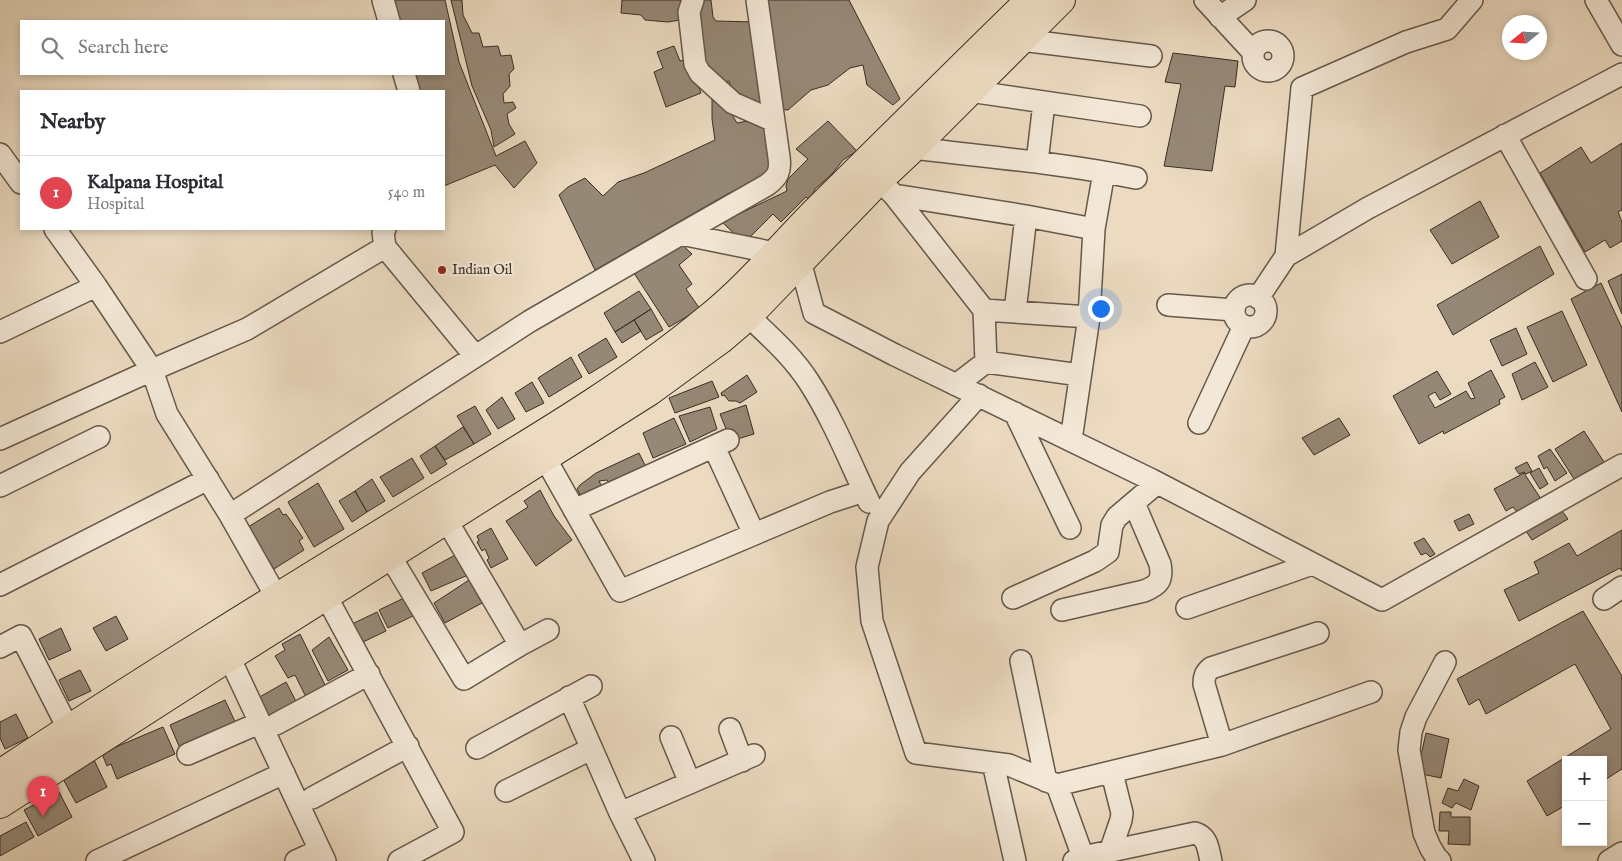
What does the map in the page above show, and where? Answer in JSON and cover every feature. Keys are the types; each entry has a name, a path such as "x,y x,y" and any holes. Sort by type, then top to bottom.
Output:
{"highway":[{"path":"0,804 223,646 276,598 589,405 639,372 707,320 740,307 800,261 887,187 961,83 1030,0"},
{"path":"0,774 68,728 223,646 326,596 650,391 720,340 774,253 961,83 1021,40 1061,0"}],"street":[{"path":"383,0 389,20"},
{"path":"693,0 689,12 696,64 700,73 733,103 774,121"},
{"path":"230,515 530,321 776,179 780,172 780,164 756,0"},
{"path":"1205,0 1253,52 1263,42 1273,42 1278,45 1283,54 1283,59 1278,68 1302,88"},
{"path":"1220,17 1245,0"},
{"path":"1302,88 1406,42 1447,29 1472,0"},
{"path":"1596,0 1622,45"},
{"path":"1021,40 1151,56"},
{"path":"1199,423 1239,318 1238,300 1248,295 1258,298 1286,256 1368,208 1622,74"},
{"path":"404,75 409,90"},
{"path":"961,83 1044,103 1140,116"},
{"path":"1286,256 1302,88"},
{"path":"1037,162 1044,103"},
{"path":"1505,135 1586,279"},
{"path":"913,148 1037,162 1136,178"},
{"path":"0,154 20,182"},
{"path":"1071,440 1089,317 1094,229 1104,172"},
{"path":"887,187 1094,229"},
{"path":"887,187 984,310 986,362"},
{"path":"1015,312 1026,216"},
{"path":"56,230 152,370 166,414 230,515 276,598"},
{"path":"681,234 774,253 800,261 814,313 1071,440 1382,600 1622,465"},
{"path":"0,439 247,329 385,238 475,356"},
{"path":"0,332 96,286"},
{"path":"1168,305 1239,318"},
{"path":"740,307 781,347 808,380 832,420 878,521"},
{"path":"984,310 1089,317"},
{"path":"956,384 986,362 1080,375"},
{"path":"979,396 910,472 878,521 867,567 872,621 916,753 1009,765 1052,783 1112,773 1222,745 1371,692"},
{"path":"1016,414 1070,528"},
{"path":"0,486 99,437"},
{"path":"574,510 721,444 754,534"},
{"path":"545,458 620,591 830,502 864,491"},
{"path":"0,585 208,479"},
{"path":"1013,598 1104,556 1108,552 1112,525 1117,517 1156,483"},
{"path":"1062,610 1144,591 1153,587 1159,581 1162,572 1160,564 1134,503"},
{"path":"447,521 520,645"},
{"path":"390,556 464,679 548,630"},
{"path":"1188,608 1312,564"},
{"path":"1604,599 1622,587"},
{"path":"326,596 453,832 399,861"},
{"path":"1222,745 1204,684 1204,677 1210,668 1318,632"},
{"path":"0,647 21,636 68,728"},
{"path":"223,646 268,723 284,773 323,855 296,861"},
{"path":"1021,662 1052,783 1078,859 1195,833 1200,834 1207,842 1211,861"},
{"path":"1440,861 1430,847 1424,833 1409,750 1411,732 1416,717 1445,662"},
{"path":"188,754 268,723 369,674"},
{"path":"477,748 591,686"},
{"path":"568,697 641,860"},
{"path":"620,813 748,758 730,729"},
{"path":"671,737 690,783"},
{"path":"312,798 408,746"},
{"path":"506,791 591,749"},
{"path":"993,763 1015,861"},
{"path":"97,861 284,773"},
{"path":"1110,852 1122,813 1112,773"},
{"path":"1609,861 1622,853"}],"building":[{"path":"389,0 445,0 459,62 496,156 525,141 537,163 514,188 495,165 445,186 445,90 415,90 410,75 445,75 445,20 395,20"},
{"path":"451,0 462,0 463,15 472,33 479,33 483,47 498,46 501,56 511,55 514,69 509,74 510,86 503,94 504,103 513,102 516,108 507,114 509,124 515,134 494,147 491,130 472,86"},
{"path":"622,0 681,0 686,19 668,22 645,20 641,15 621,13"},
{"path":"700,0 711,0 713,17 716,21 756,22 767,108 741,101 732,89 729,81 718,84 705,72 694,7"},
{"path":"762,0 849,0 900,99 893,105 867,85 863,65 850,68 828,85 811,90 788,110 778,109"},
{"path":"674,46 680,61 688,59 701,93 666,107 654,72 663,68 657,52"},
{"path":"1173,53 1238,61 1235,87 1225,86 1212,171 1164,166 1181,84 1165,82"},
{"path":"712,96 725,103 737,123 758,119 769,130 771,171 767,177 729,193 595,270 559,195 568,187 585,178 603,196 618,182 644,173 715,140 712,119"},
{"path":"828,121 857,151 843,160 832,174 815,189 810,200 806,197 781,222 773,214 744,243 722,222 787,191 788,179 808,159 796,149"},
{"path":"1622,143 1622,210 1618,212 1622,222 1622,241 1610,248 1605,240 1585,252 1540,173 1581,147 1591,163"},
{"path":"1480,201 1499,237 1452,264 1430,230"},
{"path":"677,240 692,254 679,265 692,284 686,289 700,309 669,327 634,273"},
{"path":"1540,246 1554,274 1453,335 1437,305"},
{"path":"1622,274 1622,314 1608,281"},
{"path":"1601,283 1622,328 1622,412 1571,299"},
{"path":"639,291 651,309 615,332 604,313"},
{"path":"651,309 663,330 646,340 634,320"},
{"path":"1562,311 1587,365 1553,382 1527,327"},
{"path":"634,320 641,331 622,343 615,332"},
{"path":"1516,328 1527,354 1502,366 1490,340"},
{"path":"606,338 617,357 589,374 578,355"},
{"path":"571,357 582,377 549,397 538,378"},
{"path":"1535,362 1548,387 1522,400 1512,374"},
{"path":"1491,370 1505,397 1499,400 1500,404 1444,434 1443,431 1419,444 1393,396 1437,371 1451,394 1440,400 1435,392 1428,396 1435,408 1466,391 1471,399 1475,398 1468,383"},
{"path":"747,375 757,392 740,403 729,401 724,395 722,396 721,393"},
{"path":"712,381 719,397 675,413 669,398"},
{"path":"532,382 544,403 526,412 515,393"},
{"path":"502,397 515,419 498,429 486,410"},
{"path":"746,405 754,434 731,441 720,414"},
{"path":"475,406 491,434 474,444 457,416"},
{"path":"710,407 717,429 690,442 679,416"},
{"path":"674,418 686,444 653,458 643,433"},
{"path":"1339,418 1350,435 1314,455 1302,438"},
{"path":"463,427 474,444 445,460 435,446"},
{"path":"1584,431 1604,462 1574,479 1555,449"},
{"path":"435,446 447,464 431,474 420,456"},
{"path":"1550,449 1567,473 1555,481 1547,467 1544,469 1538,456"},
{"path":"639,453 647,469 611,487 607,480 599,481 604,491 583,500 577,489 580,485 596,473"},
{"path":"412,458 424,478 393,497 380,477"},
{"path":"1527,462 1532,471 1526,474 1524,472 1519,474 1515,468"},
{"path":"1539,468 1548,484 1540,489 1530,473"},
{"path":"1524,473 1541,499 1517,512 1513,507 1506,511 1494,489"},
{"path":"372,479 385,501 367,512 355,491"},
{"path":"318,483 344,529 314,547 288,502"},
{"path":"540,490 554,516 572,540 536,566 506,521 528,507 524,501"},
{"path":"355,491 367,512 352,522 339,501"},
{"path":"1559,507 1568,519 1532,540 1524,528"},
{"path":"279,508 283,515 286,514 303,538 299,541 304,550 274,569 248,527"},
{"path":"1469,514 1474,524 1459,531 1454,521"},
{"path":"491,528 508,559 491,568 485,549 482,551 477,542 479,541 477,536"},
{"path":"1622,530 1622,571 1620,568 1519,621 1504,590 1539,573 1534,562 1569,543 1577,556"},
{"path":"1424,538 1435,554 1430,557 1426,553 1421,555 1414,543"},
{"path":"457,554 468,575 431,591 422,573"},
{"path":"469,580 482,603 445,623 434,603"},
{"path":"404,598 413,616 388,628 379,610"},
{"path":"1583,611 1622,676 1622,769 1607,778 1607,756 1567,756 1611,729 1575,664 1486,714 1479,699 1469,705 1457,679"},
{"path":"377,612 386,631 361,643 352,624"},
{"path":"116,616 128,639 106,651 93,628"},
{"path":"61,628 71,650 49,660 39,639"},
{"path":"300,634 326,687 306,697 295,675 288,678 275,656 285,650 282,644"},
{"path":"329,637 348,670 328,681 312,650"},
{"path":"80,670 91,691 69,701 59,680"},
{"path":"286,682 299,707 267,722 256,699"},
{"path":"225,700 238,728 182,753 170,725"},
{"path":"16,714 28,738 5,749 0,738 0,722"},
{"path":"163,727 175,754 117,779 111,764 107,766 100,749 109,745 111,749"},
{"path":"1426,733 1449,739 1441,778 1417,773"},
{"path":"1562,759 1562,807 1547,816 1527,781"},
{"path":"94,760 107,787 76,803 62,777"},
{"path":"1464,779 1479,786 1471,810 1456,803 1452,808 1442,803 1448,788 1458,791"},
{"path":"59,792 72,817 38,836 24,810"},
{"path":"1440,812 1451,812 1451,817 1470,817 1470,845 1448,844 1449,831 1439,831"},
{"path":"26,822 34,837 0,856 0,836"}],"place":[{"name":"Indian Oil","path":"442,270"},
{"name":"Kalpana Hospital","path":"43,817"}]}
